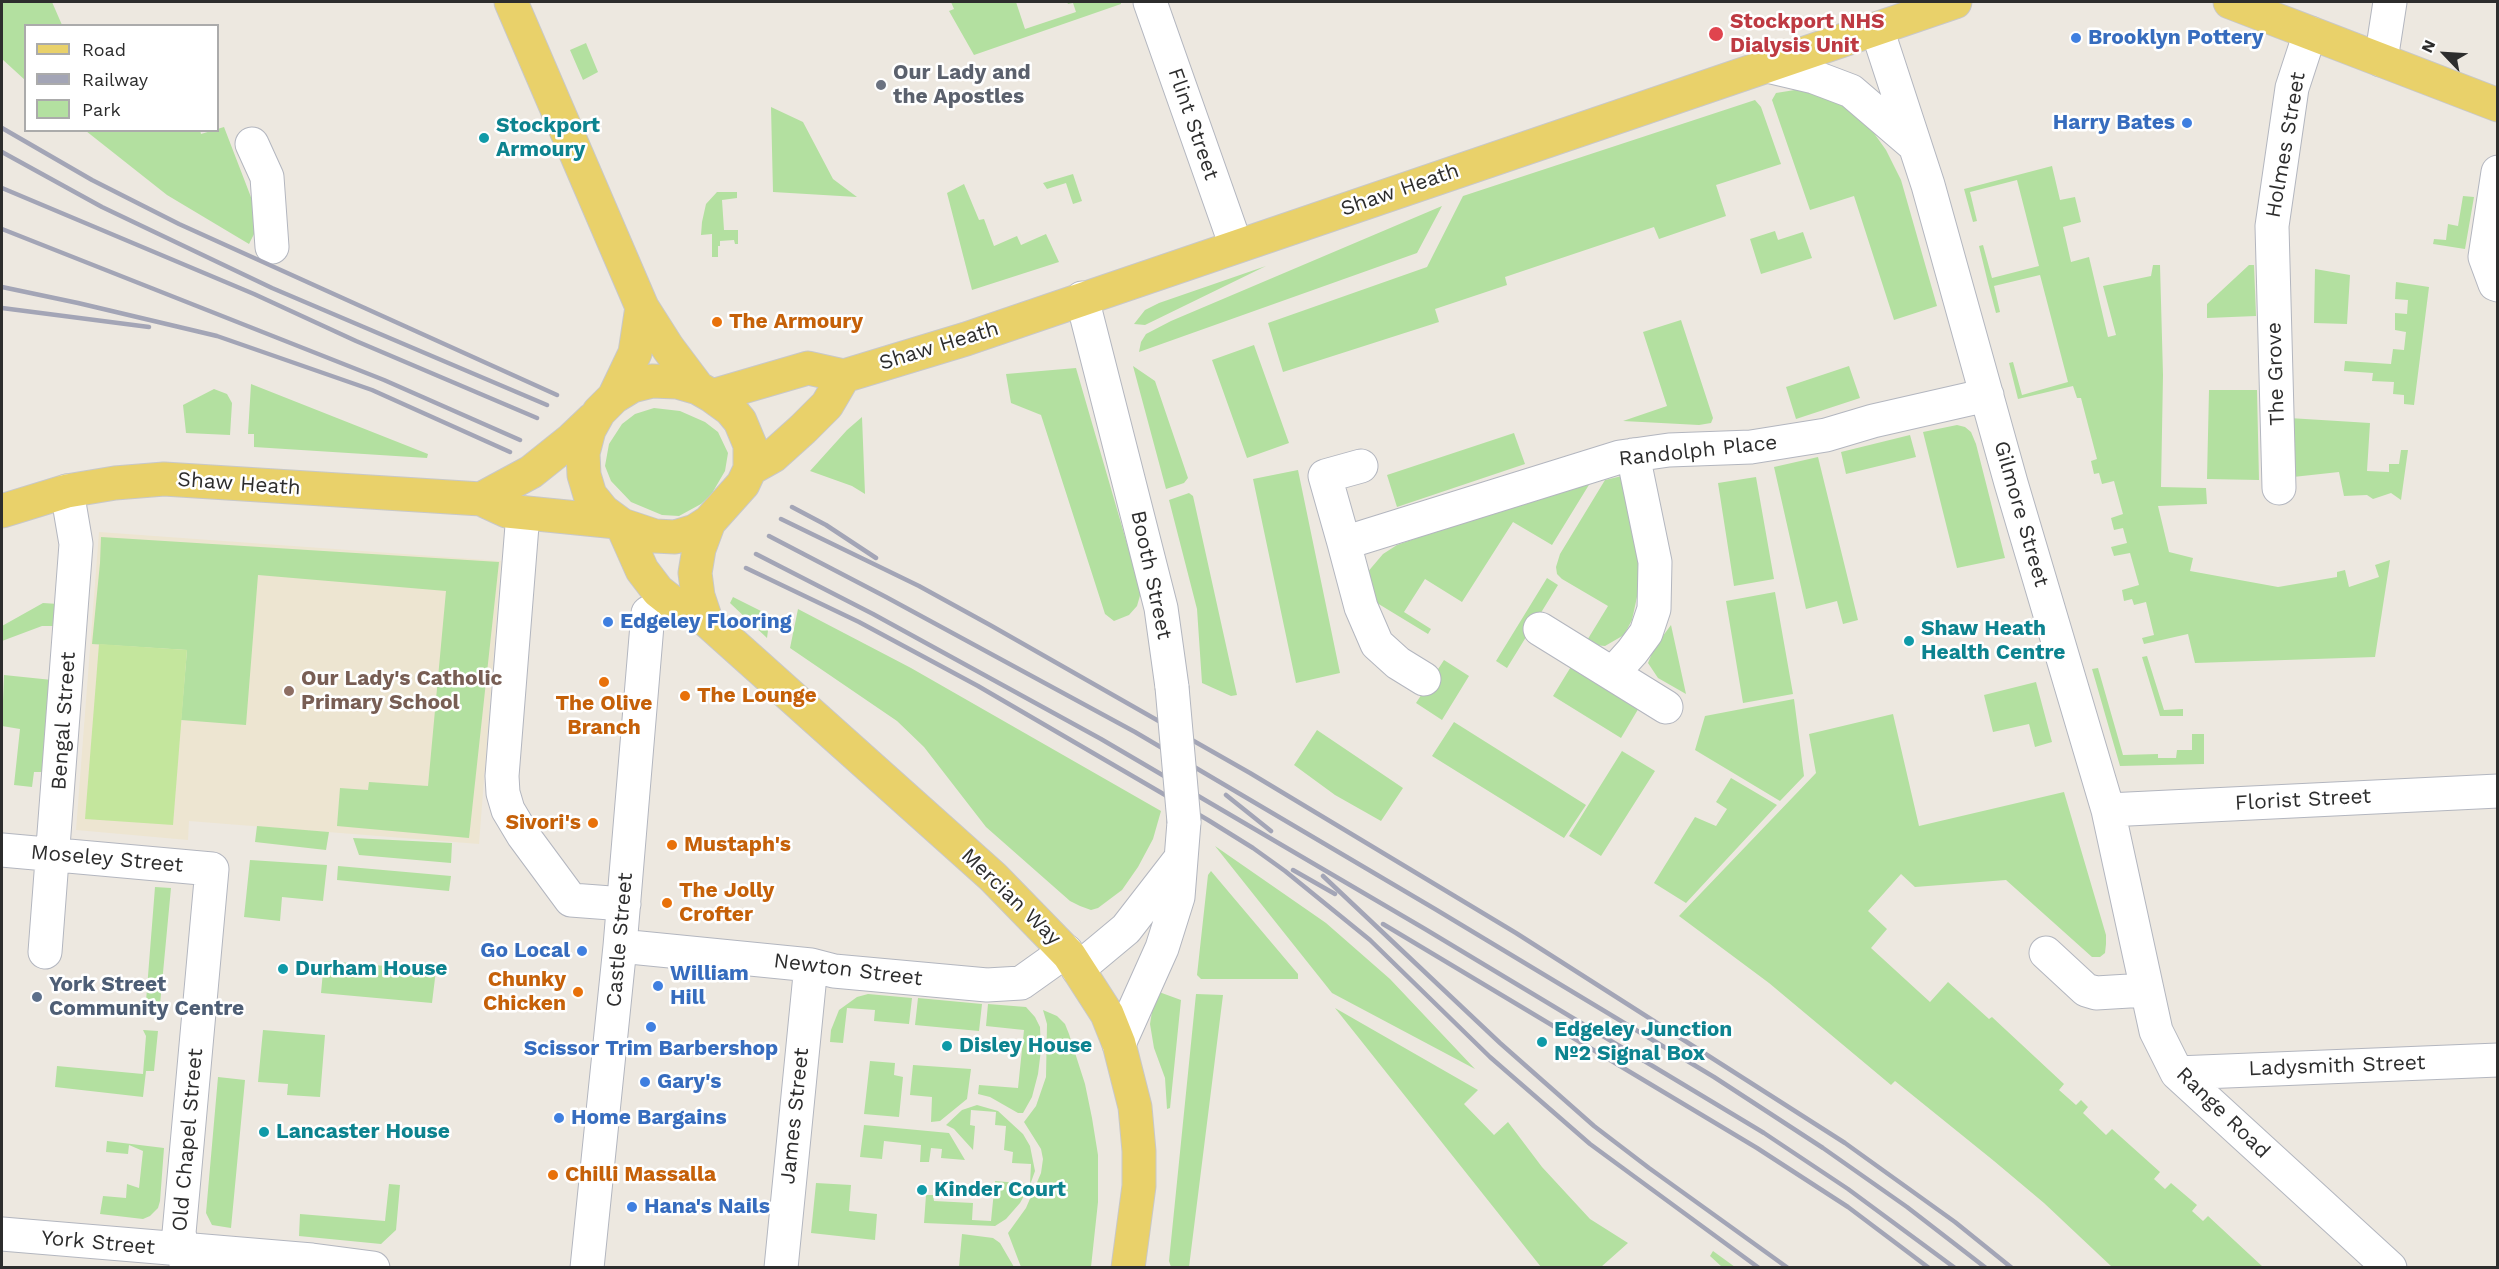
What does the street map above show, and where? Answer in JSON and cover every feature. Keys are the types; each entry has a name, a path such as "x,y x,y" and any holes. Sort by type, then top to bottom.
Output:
{"main road":[{"path":"511,2 642,307 668,348 705,392"},
{"name":"Shaw Heath","path":"705,392 808,368 844,376 976,336 1955,2"},
{"path":"2230,2 2498,105"},
{"path":"481,499 517,481 544,462 607,404 632,386 652,381 677,382 705,392 730,409 740,421 750,445 750,469 743,484 709,522 695,531 675,537 655,536 620,523 603,511 590,495 584,475 583,453 590,430 607,404 635,353 642,307"},
{"path":"750,469 773,456 819,413 827,405 844,376"},
{"name":"Shaw Heath","path":"2,511 67,491 115,483 164,479 481,499 507,511 522,526 620,523"},
{"path":"706,620 698,596 695,573 699,549 709,522"},
{"name":"Mercian Way","path":"620,523 642,570 658,591 677,606 706,620 993,878 1072,960 1107,1014 1119,1044 1135,1107 1140,1151 1139,1186 1128,1268"}],"street":[{"name":"Flint Street","path":"1150,2 1236,246"},
{"path":"2381,60 2390,2"},
{"name":"Gilmore Street","path":"1877,29 1928,185 2011,483 2108,810 2146,990"},
{"name":"Holmes Street","path":"2272,260 2272,226 2292,88 2310,33"},
{"name":"Gilmore Street","path":"1767,66 1814,77 1851,91 1914,146"},
{"path":"252,144 267,177 272,247"},
{"path":"2498,172 2485,257 2495,284 2498,285"},
{"name":"The Grove","path":"2272,260 2279,488"},
{"name":"Booth Street","path":"1082,298 1161,608 1172,687 1184,822 1178,897 1165,940 1119,1044"},
{"name":"Randolph Place","path":"1344,543 1614,459 1669,450 1751,447 1826,435 1873,421 1987,395"},
{"path":"1613,673 1646,633 1654,609 1655,562 1633,455"},
{"path":"1360,466 1325,476 1361,607 1377,644 1398,663 1424,679"},
{"name":"Bengal Street","path":"45,952 76,544 67,491"},
{"path":"522,526 502,776 503,793 508,810 523,835 572,900 624,898"},
{"name":"Castle Street","path":"588,1268 620,946 648,613"},
{"path":"1540,628 1666,707"},
{"name":"Florist Street","path":"2108,810 2498,791"},
{"name":"Moseley Street","path":"2,850 212,869"},
{"path":"1072,960 1126,929 1181,858"},
{"name":"Old Chapel Street","path":"184,1259 179,1233 212,869"},
{"name":"Newton Street","path":"620,946 811,965 834,971 987,985 1014,984 1072,960"},
{"path":"2046,953 2086,990 2096,993 2146,990"},
{"name":"James Street","path":"780,1268 811,965"},
{"name":"Range Road","path":"2146,990 2156,1031 2177,1073 2390,1268"},
{"name":"Ladysmith Street","path":"2177,1073 2498,1059"},
{"name":"York Street","path":"2,1234 184,1259 312,1260 374,1268"}],"shaded area":[{"name":"Our Lady's Catholic Primary School","path":"99,532 501,561 479,844 189,821 188,840 76,830"}],"green space":[{"path":"2,2 52,2 62,24 24,24 24,79 2,59"},
{"path":"951,2 1016,2 1025,29 1076,12 1073,3 1068,4 1067,2 1121,2 1121,4 974,55 949,11 954,9"},
{"path":"586,43 598,72 583,80 570,50"},
{"path":"1801,89 1839,102 1871,129 1886,150 1901,180 1937,306 1894,320 1854,196 1810,210 1772,100 1776,93"},
{"path":"1755,100 1761,107 1781,164 1716,185 1726,216 1659,239 1654,227 1505,277 1507,285 1435,309 1439,322 1283,372 1268,323 1427,267 1463,196"},
{"path":"771,107 803,122 833,179 857,197 773,192"},
{"path":"224,127 254,205 255,232 249,244 167,195 87,132 200,132 201,134 219,132 219,129"},
{"path":"2052,166 2060,200 2075,197 2081,222 2063,227 2071,262 2089,257 2108,337 2116,335 2103,286 2151,276 2153,265 2160,265 2163,375 2161,487 2206,488 2207,504 2158,506 2169,552 2193,558 2190,571 2278,587 2337,577 2337,572 2345,570 2349,587 2379,577 2375,565 2390,560 2375,657 2195,663 2188,634 2144,644 2142,638 2154,635 2146,602 2134,605 2132,599 2124,601 2122,590 2139,585 2130,553 2114,556 2111,547 2127,543 2123,528 2114,530 2111,518 2123,514 2114,481 2102,484 2099,473 2094,474 2091,461 2097,459 2081,398 2077,398 2073,386 2018,399 2009,363 2013,362 2022,395 2068,382 2040,275 1994,286 2000,312 1996,313 1988,283 1979,246 1983,245 1992,278 2039,266 2017,180 1970,192 1977,221 1973,222 1964,189"},
{"path":"1073,174 1082,201 1073,204 1066,183 1047,189 1043,183"},
{"path":"964,184 979,220 984,219 994,246 1017,236 1021,245 1046,234 1059,262 972,290 947,193"},
{"path":"717,192 737,192 737,198 722,200 724,230 738,230 738,244 735,244 734,240 720,241 718,257 712,257 712,234 701,235 702,222 706,204"},
{"path":"2463,196 2474,197 2465,249 2433,244 2434,239 2446,240 2448,224 2458,226"},
{"path":"1442,206 1417,253 1139,352 1146,334 1171,321"},
{"path":"1775,231 1778,240 1803,232 1812,258 1761,274 1750,239"},
{"path":"2249,265 2254,265 2256,316 2207,318 2207,304"},
{"path":"1266,266 1145,325 1134,324 1145,310 1159,303"},
{"path":"2315,269 2350,275 2347,324 2314,323"},
{"path":"2396,282 2429,287 2414,405 2404,404 2404,395 2393,394 2394,382 2372,381 2373,373 2344,371 2345,361 2391,364 2393,349 2404,350 2406,332 2395,330 2395,313 2407,314 2408,300 2395,299"},
{"path":"1681,320 1713,418 1711,423 1699,425 1623,421 1667,406 1643,332"},
{"path":"1254,345 1289,443 1247,458 1212,360"},
{"path":"1133,366 1155,381 1188,478 1184,483 1166,489"},
{"path":"1849,366 1860,398 1796,419 1786,387"},
{"path":"1076,368 1141,592 1137,606 1129,615 1114,621 1105,614 1041,415 1011,403 1006,374"},
{"path":"251,384 428,454 427,458 254,447 254,434 248,434"},
{"path":"214,389 227,394 232,403 230,435 186,433 183,405"},
{"path":"2209,390 2257,390 2259,480 2207,479"},
{"path":"654,408 680,411 705,422 718,432 728,453 725,471 711,495 701,504 679,516 662,515 631,502 611,481 605,466 609,444 622,424 635,414"},
{"path":"862,417 865,494 852,486 810,471"},
{"path":"2289,418 2370,423 2367,471 2389,472 2389,464 2399,464 2401,450 2408,450 2401,500 2391,493 2373,499 2367,495 2344,496 2339,472 2293,477"},
{"path":"1957,425 1971,432 1976,444 2005,558 1957,568 1923,432"},
{"path":"1514,433 1525,464 1397,507 1387,475"},
{"path":"1910,435 1916,457 1846,474 1841,452"},
{"path":"1818,457 1858,620 1843,624 1837,601 1806,609 1774,467"},
{"path":"1298,470 1340,673 1296,683 1253,479"},
{"path":"1595,475 1552,545 1513,522 1462,602 1425,579 1404,612 1431,629 1428,634 1377,603 1366,574 1383,554 1397,545"},
{"path":"1622,476 1641,568 1640,583 1632,620 1624,635 1605,646 1594,645 1586,642 1608,606 1562,579 1557,574 1556,567 1560,554 1605,480"},
{"path":"1756,477 1774,579 1734,586 1718,483"},
{"path":"1189,493 1193,496 1237,695 1231,696 1202,683 1197,609 1169,500"},
{"path":"101,537 499,562 469,838 337,826 340,788 368,790 369,782 428,786 446,591 258,575 246,725 181,720 187,650 92,644"},
{"path":"1547,578 1558,585 1507,668 1496,661"},
{"path":"1775,592 1793,694 1743,703 1726,601"},
{"path":"733,597 763,612 769,623 767,638 730,603"},
{"path":"43,603 58,604 56,626 42,626 2,641 2,626"},
{"path":"798,609 911,668 1161,811 1153,839 1122,890 1098,908 1091,910 1070,901 986,827 924,747 897,721 790,648"},
{"path":"1671,625 1686,694 1658,678 1648,663 1654,648"},
{"path":"99,644 187,650 173,825 85,819"},
{"path":"2147,656 2164,710 2183,709 2183,716 2160,716 2142,657"},
{"path":"1444,660 1469,676 1442,720 1416,703"},
{"path":"1572,665 1640,706 1621,738 1553,696"},
{"path":"2098,668 2123,755 2158,754 2158,758 2176,758 2177,750 2192,750 2192,734 2204,734 2204,764 2120,766 2092,669"},
{"path":"4,675 52,680 45,772 34,772 32,787 14,785 20,729 2,726"},
{"path":"2036,682 2052,742 2035,747 2029,724 1993,732 1984,695"},
{"path":"1794,699 1804,776 1780,801 1695,750 1705,716"},
{"path":"1893,714 1919,826 2064,792 2106,935 2106,944 2105,953 2100,957 2092,957 2006,880 1915,887 1901,874 1868,911 1887,929 1871,948 1930,1002 1948,982 1989,1019 1992,1017 2064,1084 2059,1090 2076,1105 2081,1100 2088,1107 2083,1113 2106,1135 2112,1129 2160,1172 2154,1179 2165,1189 2171,1183 2197,1205 2192,1211 2203,1221 2208,1216 2263,1267 2112,1267 2044,1203 1994,1161 1895,1081 1891,1085 1769,983 1679,916 1816,773 1809,734"},
{"path":"1454,722 1586,805 1564,838 1432,756"},
{"path":"1317,730 1403,788 1381,821 1335,795 1294,765"},
{"path":"1622,751 1655,771 1601,856 1569,836"},
{"path":"1731,778 1777,805 1686,903 1654,883 1695,817 1716,826 1727,809 1716,802"},
{"path":"257,826 329,832 326,850 255,842"},
{"path":"353,838 452,843 451,863 359,855"},
{"path":"1215,846 1326,923 1390,979 1475,1069 1332,993"},
{"path":"250,860 327,865 323,901 282,897 280,921 244,917"},
{"path":"338,866 451,876 449,891 337,880"},
{"path":"1211,871 1298,974 1298,979 1201,979 1197,975 1208,875"},
{"path":"155,887 171,888 159,1015 145,1014"},
{"path":"324,961 436,970 432,1003 321,993"},
{"path":"1159,992 1181,1000 1170,1108 1167,1109 1165,1078 1154,1048 1150,1024 1153,1005"},
{"path":"868,994 912,998 909,1024 874,1021 875,1010 847,1008 843,1043 830,1042 831,1030 839,1010 857,997"},
{"path":"1196,994 1223,995 1189,1267 1171,1267 1169,1261"},
{"path":"918,998 982,1004 979,1031 915,1025"},
{"path":"988,1004 1026,1007 1040,1027 1041,1050 1038,1074 1032,1097 1023,1113 1018,1113 990,1097 978,1094 979,1085 1018,1088 1024,1030 986,1026"},
{"path":"1335,1008 1478,1090 1464,1104 1494,1135 1508,1122 1542,1167 1590,1219 1628,1243 1601,1267 1541,1267"},
{"path":"1043,1010 1057,1016 1065,1024 1085,1084 1092,1118 1098,1155 1098,1202 1091,1267 1021,1267 1008,1233 1026,1208 1041,1173 1043,1159 1041,1149 1024,1122 1036,1106 1046,1077 1047,1024"},
{"path":"143,1030 158,1031 154,1071 146,1071 143,1097 55,1087 57,1066 143,1074 146,1036"},
{"path":"263,1030 325,1035 320,1097 287,1095 288,1084 258,1082"},
{"path":"870,1061 895,1063 894,1075 903,1077 899,1117 864,1114"},
{"path":"913,1065 971,1069 967,1099 940,1121 931,1122 932,1097 910,1095"},
{"path":"218,1077 245,1080 231,1228 212,1225 206,1213"},
{"path":"977,1105 998,1111 1023,1134 1030,1146 1035,1171 1030,1185 1020,1203 1006,1219 995,1226 924,1223 926,1195 933,1195 934,1201 973,1203 972,1220 991,1221 995,1181 1030,1184 1031,1164 1012,1163 1013,1152 1004,1150 1006,1126 995,1125 996,1112 971,1110 970,1125 975,1126 973,1150 954,1129 946,1125 962,1110"},
{"path":"864,1125 949,1133 965,1160 941,1158 942,1149 931,1148 929,1162 920,1162 921,1145 884,1141 882,1159 860,1157"},
{"path":"107,1141 164,1148 160,1201 158,1208 150,1216 143,1219 100,1214 103,1196 126,1198 127,1184 139,1188 143,1151 129,1145 128,1154 106,1152"},
{"path":"816,1183 851,1185 849,1211 877,1214 875,1240 811,1233"},
{"path":"389,1184 400,1185 396,1230 381,1244 299,1236 300,1214 385,1221"},
{"path":"962,1234 993,1238 1000,1243 1014,1267 959,1267"},
{"path":"1713,1251 1735,1267 1722,1267 1710,1256"}],"railway":[{"path":"2,128 92,180 179,224 557,395"},
{"path":"2,152 102,207 272,288 547,405"},
{"path":"2,188 254,294 356,341 537,418"},
{"path":"2,229 384,380 520,440"},
{"path":"2,287 217,336 372,390 510,452"},
{"path":"2,308 149,327"},
{"path":"792,507 826,525 876,558"},
{"path":"781,519 919,586 990,625 1250,773 1516,933 1845,1143 1955,1222 2012,1268"},
{"path":"769,536 1135,732 1435,909 1714,1077 1823,1148 1907,1207 1986,1268"},
{"path":"756,554 873,614 1101,739 1425,929 1764,1133 1848,1189 1955,1268"},
{"path":"746,568 859,622 978,686 1253,848 1370,940 1490,1057 1590,1144 1759,1268"},
{"path":"1226,795 1271,831"},
{"path":"1293,870 1335,894"},
{"path":"1323,876 1500,1043 1594,1126 1788,1268"},
{"path":"1383,924 1757,1148 1848,1207 1929,1268"}],"place":[{"name":"Stockport NHS Dialysis Unit","path":"1716,34"},
{"name":"Brooklyn Pottery","path":"2076,38"},
{"name":"Our Lady and the Apostles","path":"881,85"},
{"name":"Harry Bates","path":"2187,123"},
{"name":"Stockport Armoury","path":"484,138"},
{"name":"The Armoury","path":"717,322"},
{"name":"Edgeley Flooring","path":"608,622"},
{"name":"Shaw Heath Health Centre","path":"1909,641"},
{"name":"The Olive Branch","path":"604,682"},
{"name":"Our Lady's Catholic Primary School","path":"289,691"},
{"name":"The Lounge","path":"685,696"},
{"name":"Sivori's","path":"593,823"},
{"name":"Mustaph's","path":"672,845"},
{"name":"The Jolly Crofter","path":"667,903"},
{"name":"Go Local","path":"582,951"},
{"name":"Durham House","path":"283,969"},
{"name":"William Hill","path":"658,986"},
{"name":"Chunky Chicken","path":"578,992"},
{"name":"York Street Community Centre","path":"37,997"},
{"name":"Scissor Trim Barbershop","path":"651,1027"},
{"name":"Edgeley Junction №2 Signal Box","path":"1542,1042"},
{"name":"Disley House","path":"947,1046"},
{"name":"Gary's","path":"645,1082"},
{"name":"Home Bargains","path":"559,1118"},
{"name":"Lancaster House","path":"264,1132"},
{"name":"Chilli Massalla","path":"553,1175"},
{"name":"Kinder Court","path":"922,1190"},
{"name":"Hana's Nails","path":"632,1207"}]}
